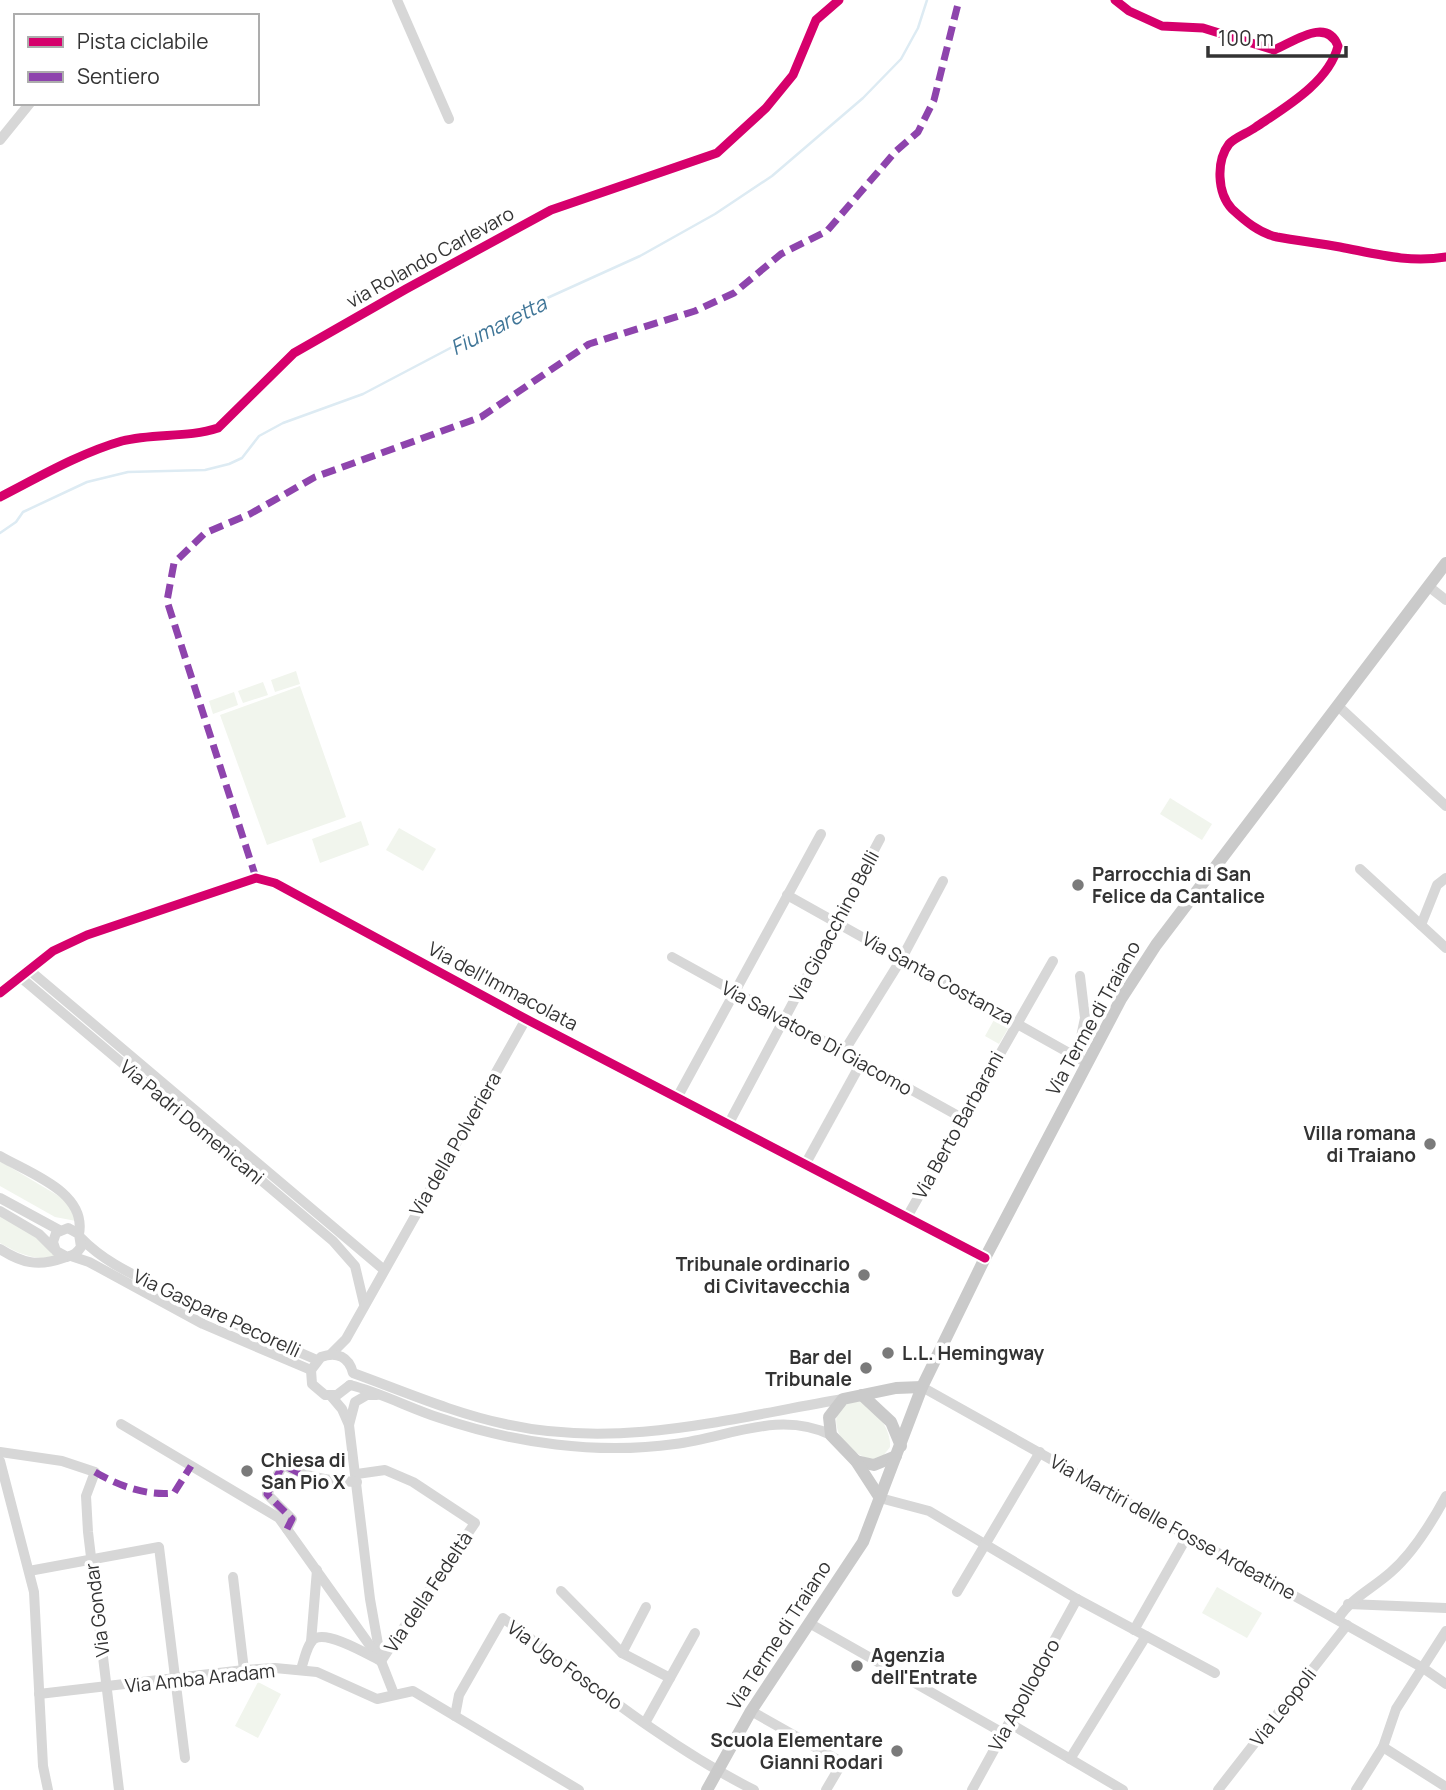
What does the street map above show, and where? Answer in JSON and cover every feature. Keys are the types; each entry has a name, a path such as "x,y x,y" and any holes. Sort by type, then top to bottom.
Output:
{"main road":[{"name":"Via Terme di Traiano","path":"706,1790 751,1711 863,1542 922,1387 1082,1059 1142,965 1446,563"},
{"path":"880,1499 856,1461 831,1435 829,1417 843,1399 922,1387"},
{"path":"856,1461 874,1465 898,1451 891,1422 862,1395"}],"street":[{"path":"397,0 449,119"},
{"name":"via Rolando Carlevaro","path":"0,497 94,450 114,444 218,428 294,353 406,289 551,210 717,153 766,108 793,75 816,20 839,0"},
{"path":"1115,0 1129,11 1162,26 1203,29 1274,50 1316,32 1326,31 1334,36 1338,46 1327,72 1254,129 1230,142 1221,160 1220,185 1228,204 1245,221 1269,235 1343,247 1375,256 1421,261 1446,257"},
{"path":"0,140 28,105"},
{"path":"1429,586 1446,600"},
{"path":"1338,706 1446,806"},
{"path":"678,1096 821,834"},
{"name":"Via Gioacchino Belli","path":"729,1123 880,839"},
{"path":"1360,869 1446,948"},
{"name":"Via dell'Immacolata","path":"0,993 52,951 87,935 256,878 275,883 526,1019 985,1258"},
{"path":"1421,925 1437,885 1446,878"},
{"path":"843,1053 902,958 943,881"},
{"name":"Via Santa Costanza","path":"787,895 1082,1059"},
{"name":"Via Salvatore Di Giacomo","path":"672,957 962,1118"},
{"name":"Via Berto Barbarani","path":"907,1217 1053,961"},
{"name":"Via Padri Domenicani","path":"28,969 372,1261 381,1274"},
{"name":"Via Padri Domenicani","path":"19,976 333,1241 347,1255 359,1275 364,1304"},
{"name":"Via Terme di Traiano","path":"1080,976 1085,1018 1082,1059"},
{"name":"Via della Polveriera","path":"331,1354 346,1339 526,1019"},
{"path":"806,1163 861,1063"},
{"path":"0,1156 71,1199 80,1219 81,1247 54,1262 29,1263 0,1249"},
{"path":"0,1198 60,1230 72,1228 80,1236"},
{"path":"0,1211 39,1234 56,1251 69,1256"},
{"path":"56,1251 53,1242 60,1230"},
{"name":"Via Gaspare Pecorelli","path":"80,1236 93,1251 125,1271 250,1332 317,1360 331,1354"},
{"name":"Via Gaspare Pecorelli","path":"69,1256 89,1262 202,1324 311,1370 315,1388 331,1396"},
{"path":"372,1261 361,1267 359,1275 381,1274"},
{"name":"Via della Polveriera","path":"346,1339 347,1360"},
{"path":"331,1354 347,1360 353,1373 342,1409"},
{"path":"311,1370 317,1360"},
{"path":"353,1373 464,1413 505,1424 568,1433 661,1432 843,1399"},
{"name":"Via Martiri delle Fosse Ardeatine","path":"922,1387 1343,1622 1446,1684"},
{"path":"394,1694 382,1661 370,1599 349,1425 342,1409 331,1396 347,1389 384,1395 420,1411 485,1432 545,1443 597,1448 673,1445 796,1423 831,1435"},
{"path":"349,1425 355,1402 367,1395 384,1395"},
{"path":"121,1424 279,1518 382,1661"},
{"name":"Via Gondar","path":"0,1452 62,1461 95,1472 86,1496 118,1790"},
{"path":"957,1592 1040,1452"},
{"path":"0,1461 29,1571 38,1632 43,1766 48,1790"},
{"path":"287,1529 292,1519 267,1494 283,1465 303,1475 330,1481 357,1478"},
{"name":"Via della Fedeltà","path":"357,1478 385,1470 414,1482 475,1523 382,1661"},
{"name":"Via Leopoli","path":"1218,1790 1343,1622 1348,1604 1392,1572 1446,1496"},
{"path":"880,1499 929,1511 1077,1599 1215,1673"},
{"path":"1134,1630 1188,1535"},
{"path":"29,1571 159,1547 185,1758"},
{"path":"301,1669 311,1642 317,1570"},
{"path":"233,1577 244,1670"},
{"path":"561,1591 622,1653 670,1678"},
{"name":"Via Apollodoro","path":"972,1790 1077,1599"},
{"path":"1348,1604 1446,1608"},
{"path":"622,1653 646,1607"},
{"name":"Via Ugo Foscolo","path":"455,1716 459,1695 503,1618 645,1723 717,1772 754,1790"},
{"path":"809,1623 1003,1733"},
{"path":"1356,1790 1383,1747 1396,1709 1446,1631"},
{"path":"645,1723 695,1633"},
{"path":"311,1642 316,1638 328,1636 382,1661"},
{"path":"1070,1759 1146,1636"},
{"name":"Via Amba Aradam","path":"39,1694 244,1670 301,1669 339,1681 377,1699 413,1691 579,1790"},
{"path":"751,1711 838,1760 839,1768 826,1790"},
{"path":"1009,1723 1123,1790"},
{"path":"1383,1747 1446,1787"}],"shaded area":[{"path":"296,671 300,684 275,692 271,680"},
{"path":"263,682 268,695 243,703 238,691"},
{"path":"300,686 346,817 267,845 220,715"},
{"path":"234,692 238,705 213,714 209,701"},
{"path":"1170,798 1212,824 1202,840 1160,814"},
{"path":"361,821 369,845 320,863 312,839"},
{"path":"399,828 436,849 423,871 386,850"},
{"path":"995,1018 1009,1027 999,1044 985,1036"},
{"path":"0,1161 67,1201 76,1221 55,1217 0,1186"},
{"path":"0,1215 38,1237 58,1258 28,1256 0,1243"},
{"path":"860,1401 872,1409 881,1420 890,1440 890,1447 883,1456 874,1460 848,1446 838,1431 837,1412 842,1403"},
{"path":"1217,1587 1262,1613 1247,1638 1202,1613"},
{"path":"258,1682 281,1694 258,1738 235,1726"}],"waterway":[{"name":"Fiumaretta","path":"0,533 16,522 23,512 87,482 128,472 205,470 229,464 242,458 259,436 283,423 363,394 534,304 640,256 715,214 772,176 863,98 901,59 918,28 927,0"}],"marked path":[{"path":"256,878 167,601 174,563 205,533 250,514 315,477 481,417 589,344 695,311 734,293 781,254 827,231 896,151 918,132 934,100 959,0"},
{"path":"287,1529 292,1519 267,1494 283,1465 303,1475"},
{"path":"95,1472 133,1489 164,1494 174,1493 191,1466"}],"cycle path":[{"path":"0,497 106,446 146,437 195,433 218,428 294,353 406,289 551,210 717,153 766,108 793,75 816,20 839,0"},
{"path":"1115,0 1129,11 1162,26 1203,28 1274,50 1318,32 1333,37 1338,46 1326,71 1316,82 1293,102 1229,144 1220,168 1221,186 1227,202 1253,226 1277,237 1393,257 1446,257"},
{"path":"0,993 53,951 87,935 256,878 275,883 526,1019 985,1258"}],"place":[{"name":"Parrocchia di San Felice da Cantalice","path":"1078,885"},
{"name":"Villa romana di Traiano","path":"1430,1144"},
{"name":"Tribunale ordinario di Civitavecchia","path":"864,1275"},
{"name":"L.L. Hemingway","path":"888,1353"},
{"name":"Bar del Tribunale","path":"866,1368"},
{"name":"Chiesa di San Pio X","path":"247,1471"},
{"name":"Agenzia dell'Entrate","path":"857,1666"},
{"name":"Scuola Elementare Gianni Rodari","path":"897,1751"}]}
